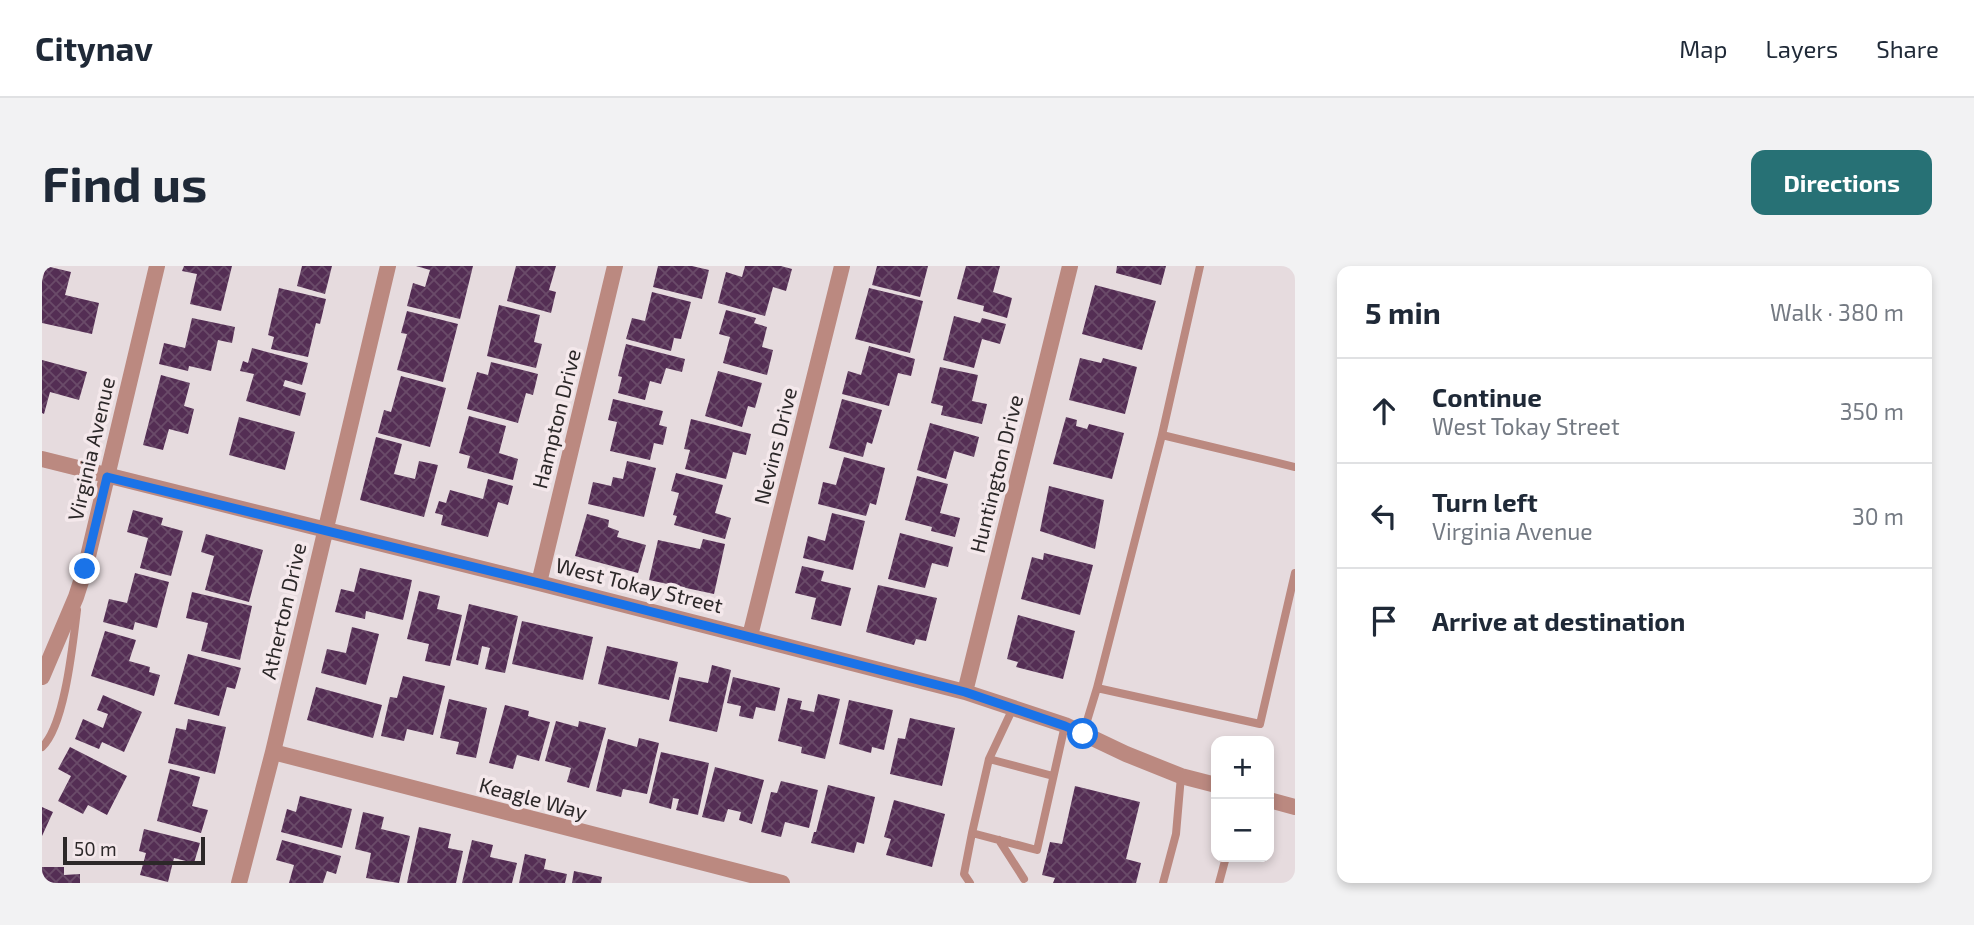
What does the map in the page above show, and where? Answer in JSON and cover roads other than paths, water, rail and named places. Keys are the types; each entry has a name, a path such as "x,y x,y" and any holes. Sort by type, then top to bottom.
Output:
{"street":[{"name":"Virginia Avenue","path":"42,677 85,569 157,266"},
{"name":"Atherton Drive","path":"239,883 273,752 388,266"},
{"name":"Hampton Drive","path":"539,583 615,266"},
{"name":"Nevins Drive","path":"750,636 842,266"},
{"name":"Huntington Drive","path":"965,692 1070,266"},
{"name":"West Tokay Street","path":"42,459 965,692 1065,726 1181,776 1211,784"},
{"name":"Keagle Way","path":"273,752 582,834 782,883"},
{"path":"1274,801 1295,807"}],"lane":[{"path":"1083,734 1161,435 1200,266"},
{"path":"1161,435 1295,467"},
{"path":"1097,688 1260,724 1295,573"},
{"path":"42,747 54,733 68,673 77,611 76,597"},
{"path":"970,883 964,874 989,759 1013,708"},
{"path":"972,833 1037,850 1065,726"},
{"path":"989,759 1053,776"},
{"path":"1163,883 1176,834 1181,776"},
{"path":"999,840 1024,879"},
{"path":"1219,883 1225,862"}]}
